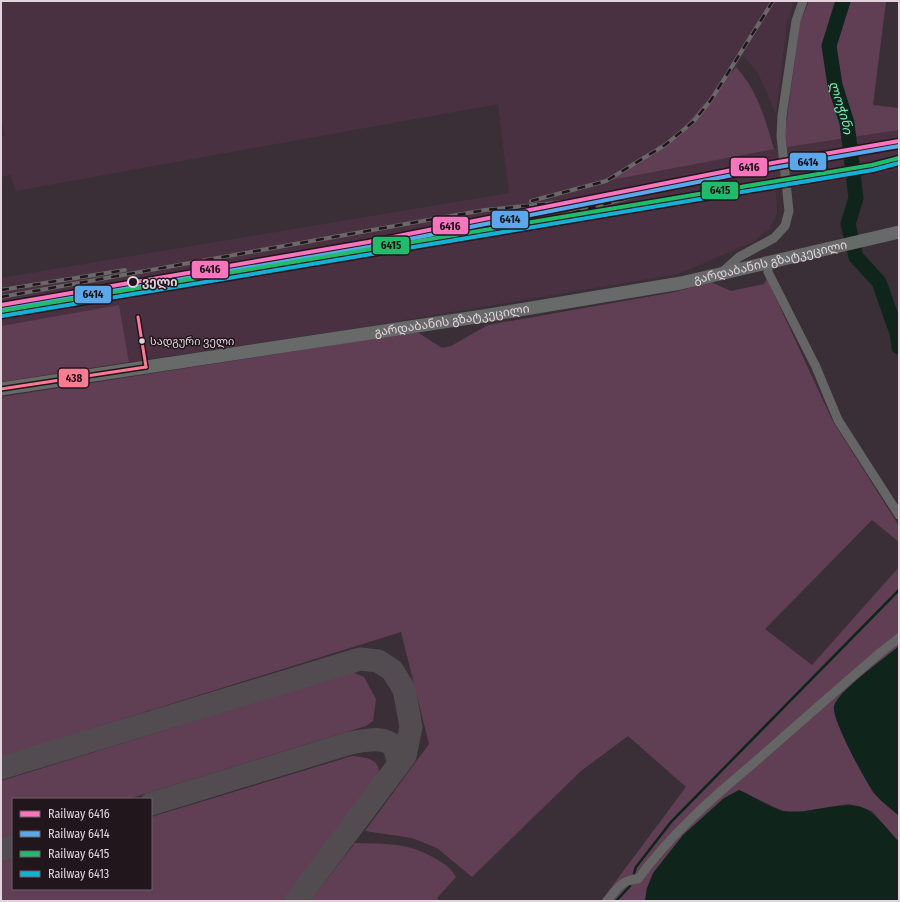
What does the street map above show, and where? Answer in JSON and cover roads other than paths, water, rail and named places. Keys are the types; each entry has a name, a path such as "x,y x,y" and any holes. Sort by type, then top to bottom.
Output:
{"main road":[{"name":"გარდაბანის გზატკეცილი","path":"1,389 483,316 681,283 899,232"}],"street":[{"path":"721,273 739,257 774,238 785,226 789,211 781,136 782,116 796,21 803,1"},
{"path":"768,263 768,272 816,367 838,420 899,515"},
{"path":"607,901 617,888 627,880 638,879 677,831 716,794 899,638"}],"waterway":[{"name":"ლოჭინი","path":"843,1 829,46 835,85 847,123 856,198 848,224 856,257 879,282 897,333 899,347"},
{"path":"634,873 636,867 671,822 899,590"},
{"path":"616,901 630,886"}],"railway":[{"path":"531,201 606,181 665,145 693,122 711,100 773,1"},
{"path":"557,217 732,170"},
{"path":"1,297 485,210 563,202"},
{"path":"1,290 125,270"}],"rail line":[{"name":"6416","path":"1,305 368,242 732,170 899,141"},
{"name":"6414","path":"2,310 369,247 733,175 899,146"},
{"name":"6415","path":"1,311 872,165 899,158"},
{"name":"6413","path":"2,316 873,170 899,163"}],"place":[{"name":"ველი","path":"133,282"},
{"name":"სადგური ველი","path":"142,341"}]}
